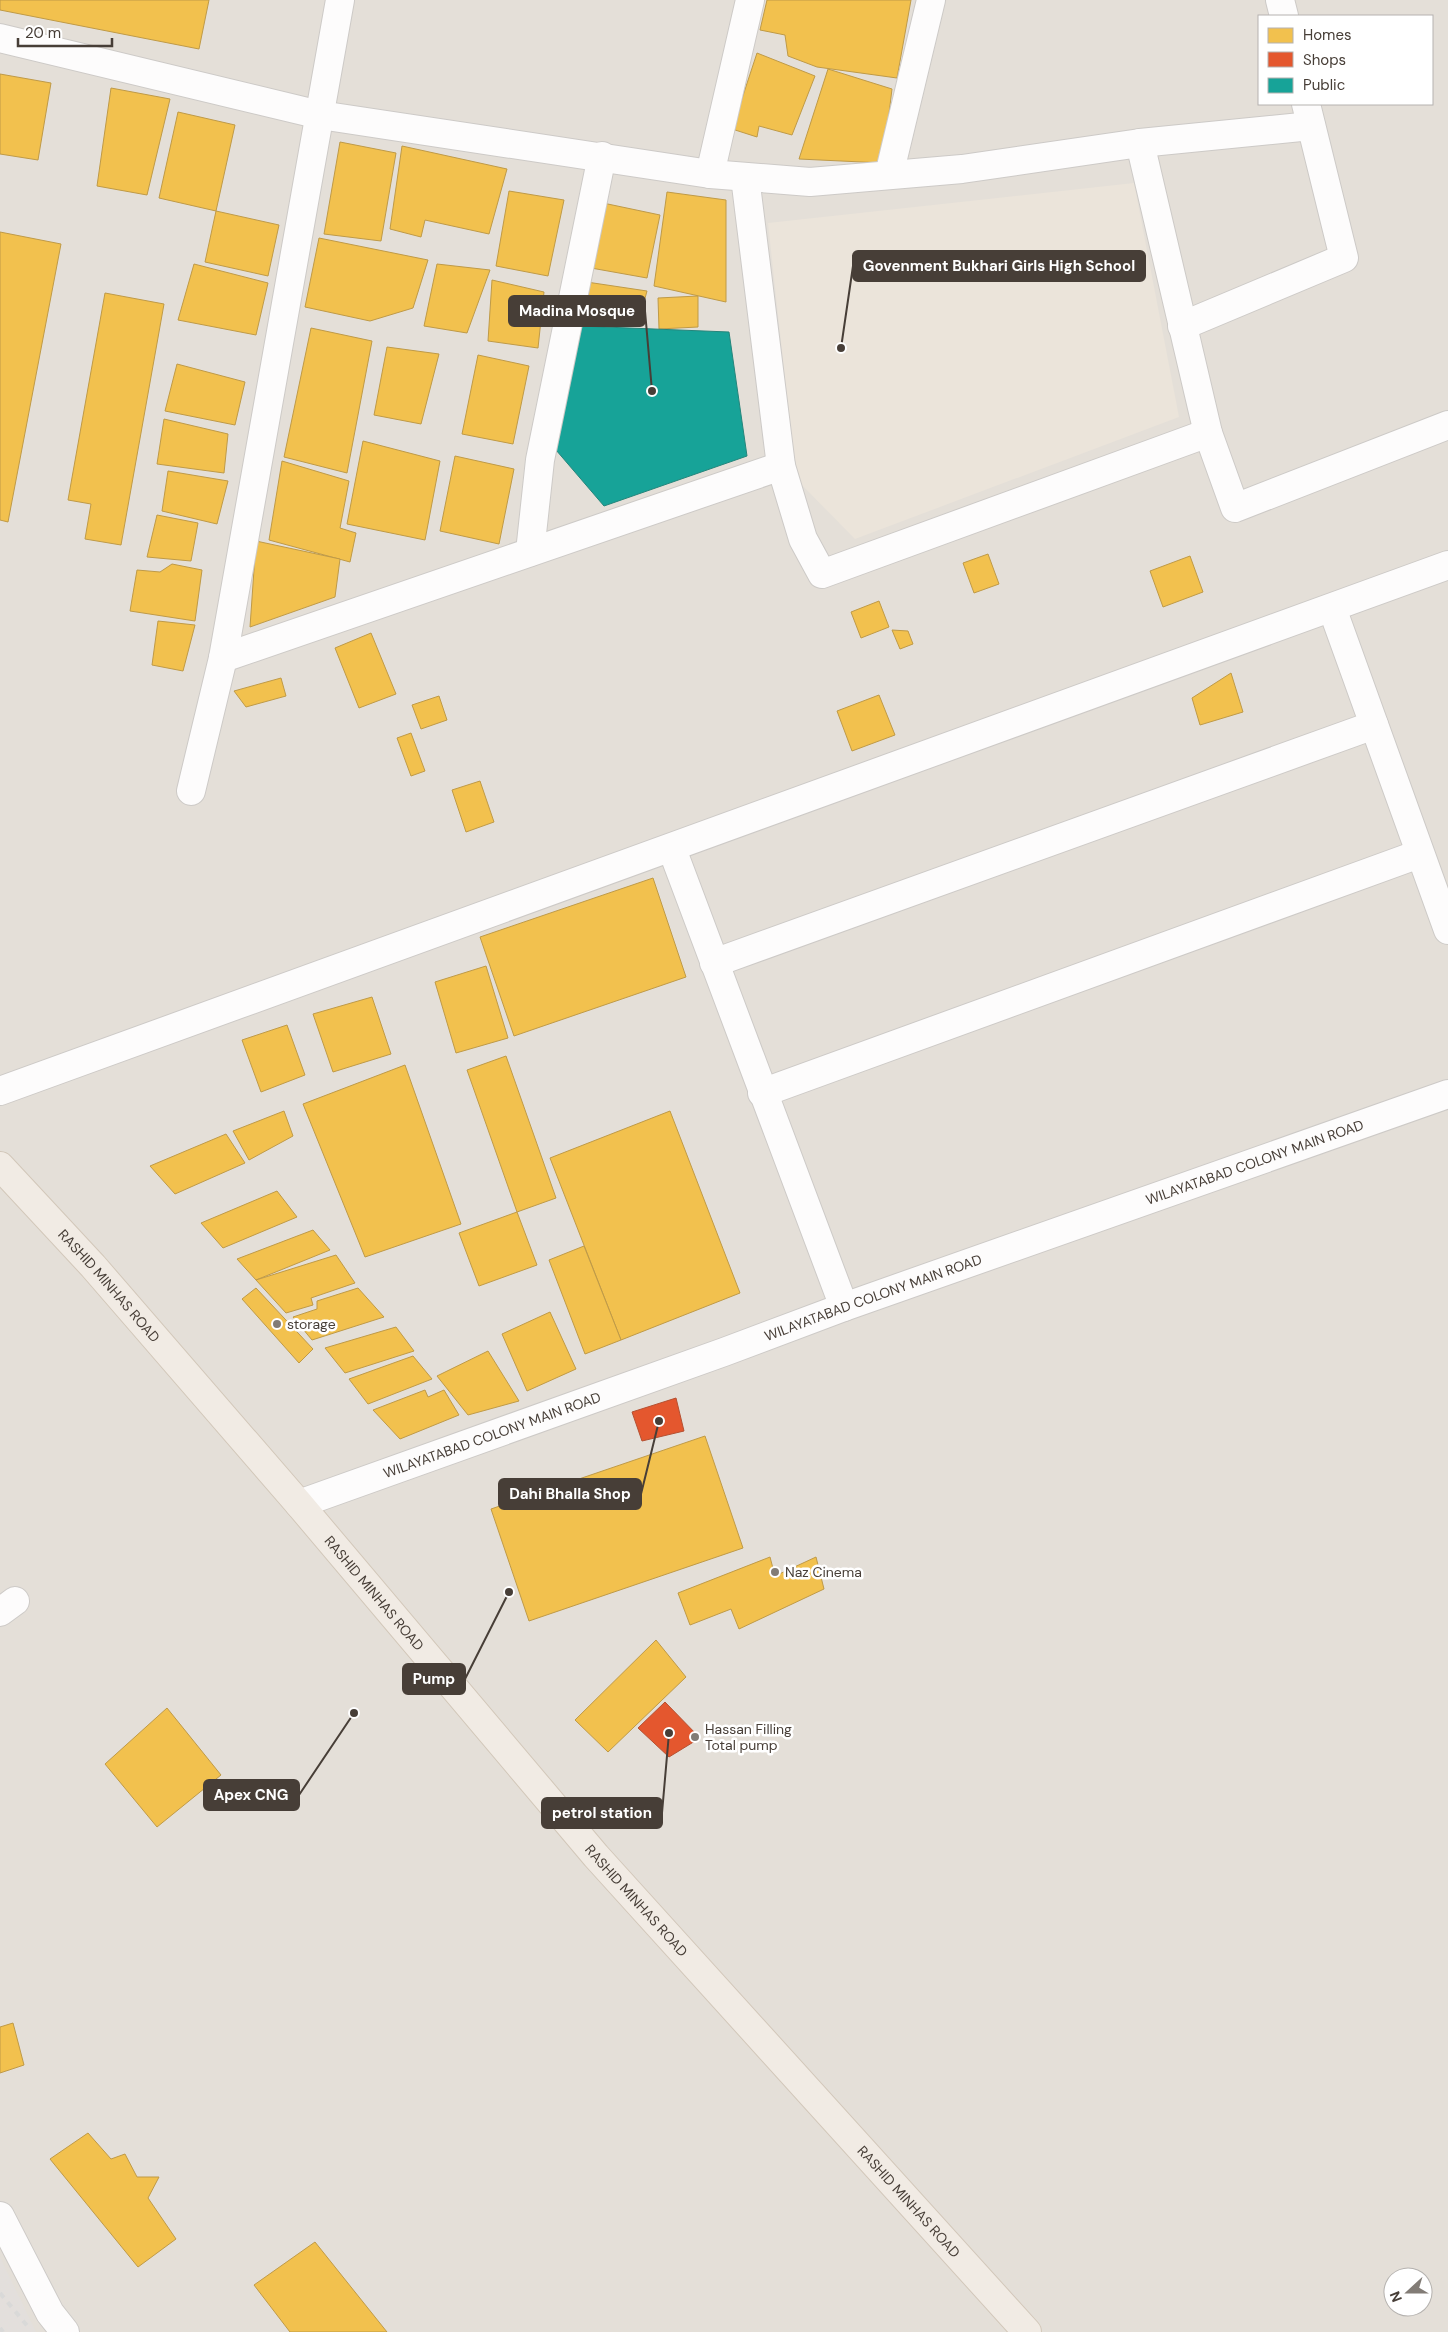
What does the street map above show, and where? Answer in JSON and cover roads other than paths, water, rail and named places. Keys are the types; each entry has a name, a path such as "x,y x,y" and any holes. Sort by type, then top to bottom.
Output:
{"main road":[{"name":"RASHID MINHAS ROAD","path":"0,1166 93,1266 299,1504 596,1856 1027,2332"}],"street":[{"path":"191,791 223,658 340,0"},
{"path":"710,174 750,0"},
{"path":"888,176 930,0"},
{"path":"1280,0 1284,15"},
{"path":"0,38 320,115 602,156 710,174 810,182 962,169 1140,143 1309,115 1344,258 1182,326"},
{"path":"1140,143 1208,434 1236,508 1448,425"},
{"path":"530,552 540,460 602,156"},
{"path":"745,177 781,466 803,539 822,574 1208,434"},
{"path":"223,658 781,466"},
{"path":"0,1091 672,849 1448,565"},
{"path":"1332,608 1448,930"},
{"path":"714,962 1374,725"},
{"path":"672,849 762,1093 844,1307"},
{"path":"762,1093 1420,854"},
{"name":"WILAYATABAD COLONY MAIN ROAD","path":"299,1504 724,1352 844,1307 1448,1094"},
{"path":"0,2216 50,2313 64,2332"}],"railway":[{"path":"0,2293 29,2328"},
{"path":"0,2328 3,2332"}],"place":[{"name":"Govenment Bukhari Girls High School","path":"841,348"},
{"name":"Madina Mosque","path":"652,391"},
{"name":"storage","path":"277,1324"},
{"name":"Dahi Bhalla Shop","path":"659,1421"},
{"name":"Naz Cinema","path":"775,1572"},
{"name":"Pump","path":"509,1592"},
{"name":"Apex CNG","path":"354,1713"},
{"name":"petrol station","path":"669,1733"},
{"name":"Hassan Filling Total pump","path":"695,1737"}]}
